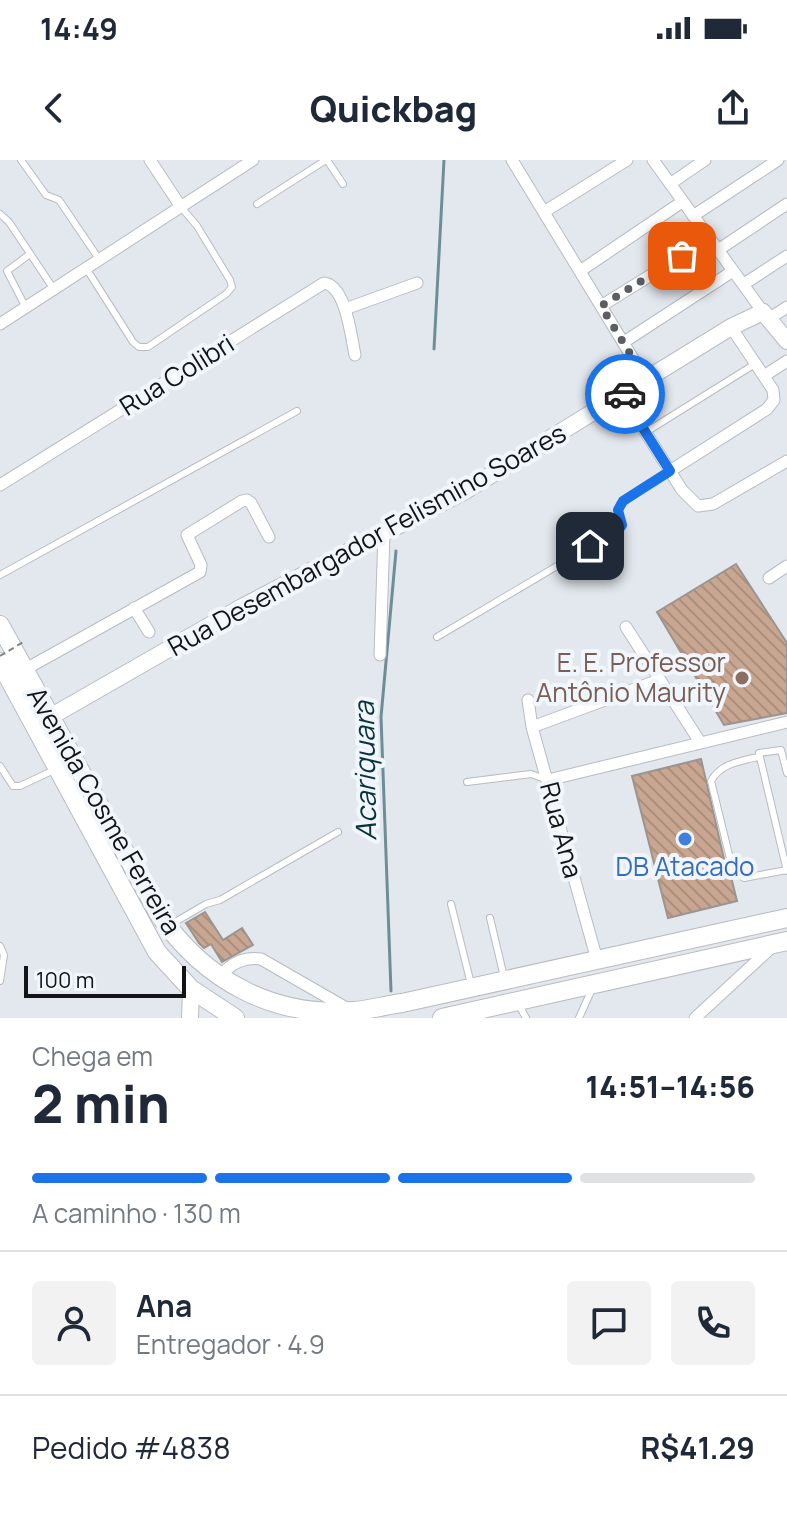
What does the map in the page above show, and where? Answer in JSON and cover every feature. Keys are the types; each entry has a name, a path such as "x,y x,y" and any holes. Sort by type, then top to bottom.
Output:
{"main road":[{"name":"Avenida Cosme Ferreira","path":"0,625 176,940 221,978 239,990 265,1000 291,1007 352,1011 472,988 780,917"},
{"name":"Avenida Cosme Ferreira","path":"0,662 157,952 191,989 235,1018"},
{"path":"442,1018 522,1010 594,984 781,943"}],"street":[{"path":"150,160 181,207"},
{"path":"0,324 253,160"},
{"path":"512,160 646,380"},
{"path":"544,212 627,160"},
{"path":"653,160 787,341"},
{"path":"670,184 705,160"},
{"path":"693,216 778,160"},
{"path":"580,271 682,202"},
{"path":"718,250 787,204"},
{"path":"601,306 709,239"},
{"path":"744,284 787,256"},
{"path":"624,342 733,271"},
{"path":"355,355 345,309 417,283"},
{"name":"Rua Colibri","path":"0,485 321,285 332,285 345,309"},
{"path":"767,315 787,307"},
{"name":"Rua Desembargador Felismino Soares","path":"50,717 242,607 478,484 731,327 767,315"},
{"path":"670,471 767,409 774,400 773,390 731,327"},
{"path":"764,376 787,361"},
{"path":"622,395 689,500 698,506 713,504 787,461"},
{"path":"24,670 200,572 201,565 187,535 242,501 251,503 269,537"},
{"path":"380,655 384,533"},
{"path":"769,578 787,566"},
{"path":"134,608 149,632"},
{"path":"626,627 700,742"},
{"path":"532,727 659,680"},
{"name":"Rua Ana","path":"528,700 532,727 597,960"},
{"path":"548,780 787,722"},
{"path":"695,1018 781,943"},
{"path":"221,978 225,970 237,962 261,959 352,1011"},
{"path":"190,1018 191,989"}],"lane":[{"path":"21,160 46,195 59,200 99,259"},
{"path":"257,204 326,160 343,184"},
{"path":"86,268 133,342 139,347 148,347 232,287 197,226 181,207"},
{"path":"0,214 9,222 53,288"},
{"path":"25,306 7,271 30,254"},
{"path":"646,432 755,364"},
{"path":"0,575 297,411"},
{"path":"437,637 620,528 620,504 670,471"},
{"path":"758,757 787,870 744,878 733,871 711,781 715,773 724,767 758,757 762,751 781,750 787,773"},
{"path":"0,766 13,786 20,786 57,769"},
{"path":"467,782 531,774 548,780"},
{"path":"167,927 338,832"},
{"path":"451,904 472,988"},
{"path":"490,918 505,980"},
{"path":"0,946 4,955 0,981"},
{"path":"579,1018 594,984"}],"path":[{"path":"0,656 25,641"}],"building":[{"name":"E. E. Professor Antônio Maurity","path":"736,564 787,643 787,713 724,725 657,612"},
{"name":"DB Atacado","path":"701,759 727,872 737,901 668,918 632,776"},
{"path":"205,912 223,940 242,928 253,945 222,962 211,944 204,948 186,923"}],"waterway":[{"path":"434,349 444,160"},
{"name":"Acariquara","path":"391,991 381,717 396,551"}],"way so far":[{"path":"625,394 646,380 601,306 682,256"}],"place":[{"name":"E. E. Professor Antônio Maurity","path":"742,678"},
{"name":"DB Atacado","path":"685,839"}],"route":[{"path":"590,546 620,528 618,510 623,501 670,471 622,395 625,394"}]}
